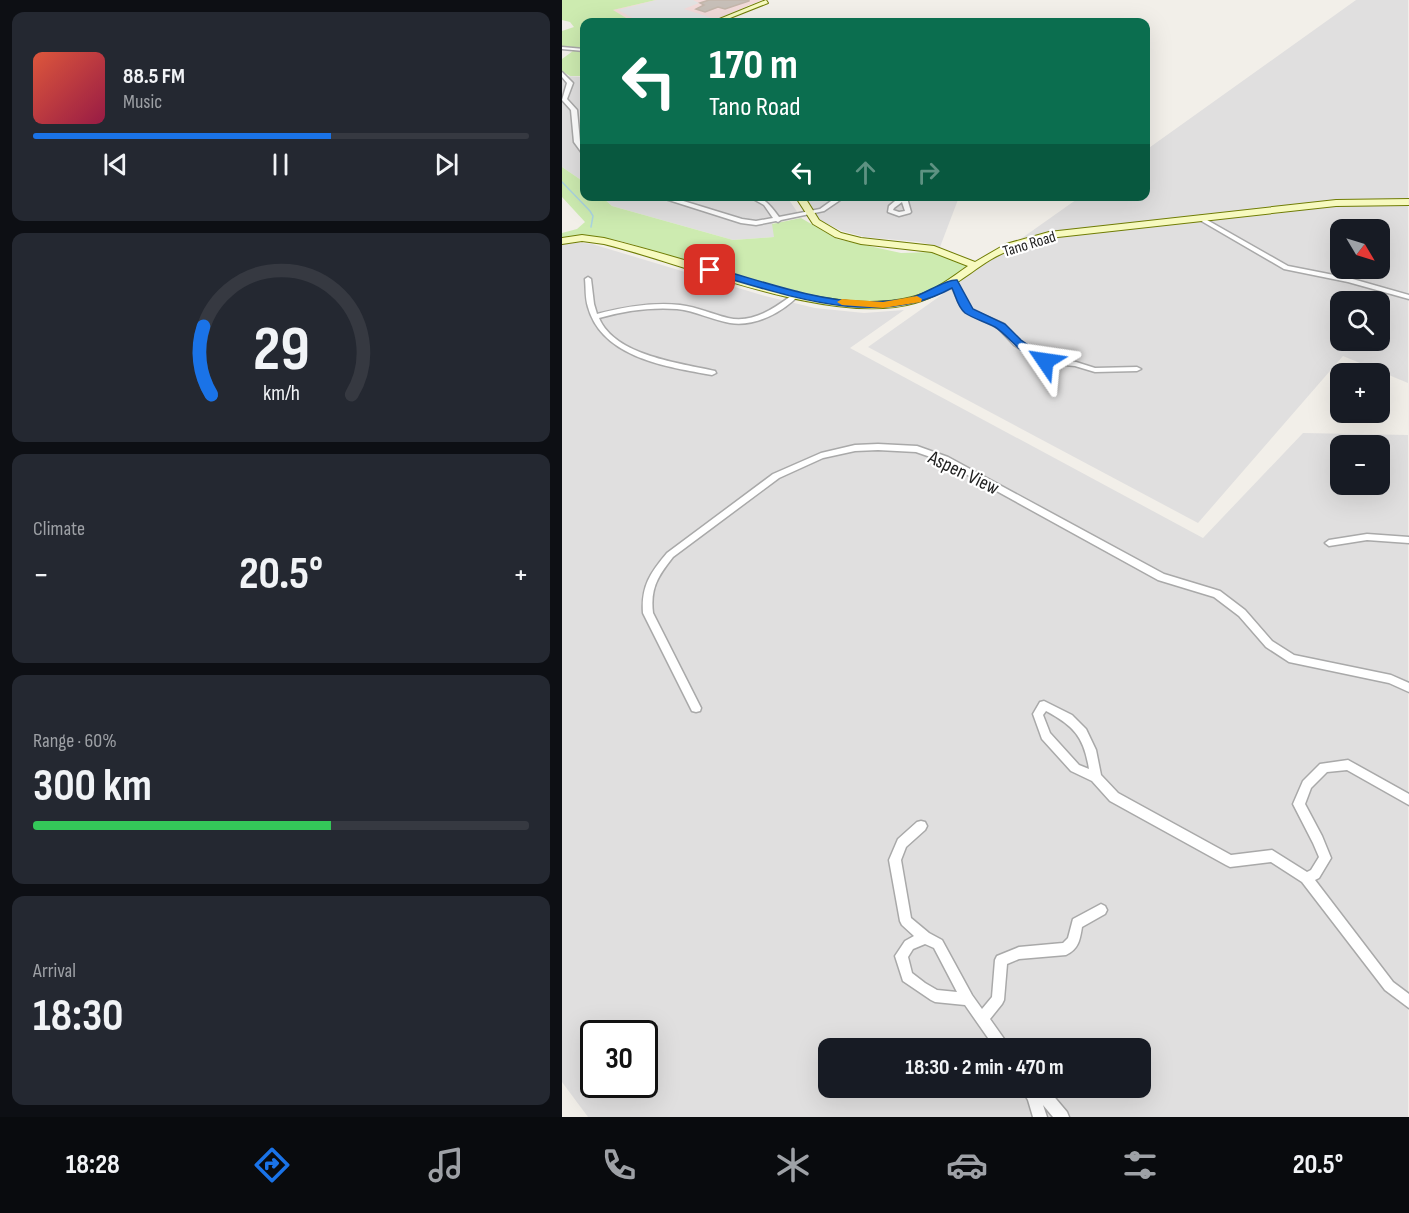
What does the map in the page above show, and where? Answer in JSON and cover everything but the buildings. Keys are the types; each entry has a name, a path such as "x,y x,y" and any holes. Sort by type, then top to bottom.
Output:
{"street":[{"path":"725,18 767,1"},
{"path":"732,18 757,8 767,1"},
{"path":"562,48 580,50"},
{"path":"562,55 569,49"},
{"path":"562,74 570,81 564,99 574,110 577,142 580,146"},
{"path":"675,201 741,221 756,223 809,214 831,206 837,201"},
{"path":"760,201 766,204 778,220"},
{"path":"802,201 809,214 821,226 844,237 934,249 977,266"},
{"name":"Tano Road","path":"562,241 582,238 613,243 797,294 859,304 889,304 931,295 1003,249 1049,235 1336,203 1408,202"},
{"path":"1200,218 1286,268 1356,281 1408,297"},
{"path":"588,279 591,307 595,317 611,339 644,358 712,373"},
{"path":"953,283 959,290 963,305 969,311 1002,326 1017,343 1045,361 1076,364 1095,370 1137,369"},
{"path":"595,317 621,310 656,305 693,309 732,321 751,321 770,315 797,294"},
{"name":"Aspen View","path":"696,708 648,613 650,584 664,561 769,481 803,462 855,448 919,446 1161,577 1217,594 1242,613 1269,644 1292,659 1391,679 1408,688"},
{"path":"1329,543 1367,537 1408,540"},
{"path":"1096,777 1090,744 1080,728 1063,714 1044,705 1038,714 1046,736 1075,768 1096,777 1114,797 1230,861 1272,856 1306,878 1389,986 1408,1002"},
{"path":"1306,878 1315,873 1325,858 1298,804 1307,785 1324,767 1348,765 1408,800"},
{"path":"921,826 902,843 895,860 906,921 925,937 938,944 968,999 995,1038"},
{"path":"982,1019 998,1000 1001,960 1020,953 1066,949 1074,940 1077,923 1101,910"},
{"path":"925,937 909,945 901,956 907,977 935,996 968,999"},
{"path":"1033,1098 1040,1117"},
{"path":"1046,1098 1062,1117"}],"shaded area":[{"path":"656,0 762,0 719,18 626,18 612,10"},
{"path":"657,0 693,0 699,3 684,9 712,18 633,18 618,10"},
{"path":"1356,0 1408,0 1408,383 1390,376 1390,363 1360,363 1343,356 1337,363 1330,363 1330,371 1198,523 868,347 1074,201 1150,201 1150,147"},
{"path":"562,76 580,77 580,179 562,167"},
{"path":"606,201 790,201 798,213 772,220 775,237 733,240 612,206"},
{"path":"808,201 957,201 940,247 920,242 865,237 842,231 821,221"},
{"path":"562,243 592,244 765,296 815,308 864,313 904,310 850,348 1203,538 1303,433 1408,435 1408,1117 588,1117 562,1082"}],"green space":[{"path":"562,0 656,0 613,10 626,18 580,18 580,48 562,46 562,31 574,27 570,22 562,20"},
{"path":"573,51 580,51 580,76 570,76 562,71 562,59"},
{"path":"562,167 580,179 580,201 606,201 612,206 733,240 774,237 772,224 801,218 837,239 901,253 933,252 963,263 967,268 926,293 887,301 850,301 810,295 616,240 589,236 562,238 562,233 577,229 585,222 562,197"}],"waterway":[{"path":"562,182 580,201"},
{"path":"580,201 593,216 591,227"}],"slow traffic":[{"path":"842,302 883,305 917,299"}],"route":[{"path":"710,270 797,294 864,305 911,301 931,295 953,283 959,290 963,305 969,311 1002,326 1017,343 1045,361"}]}
